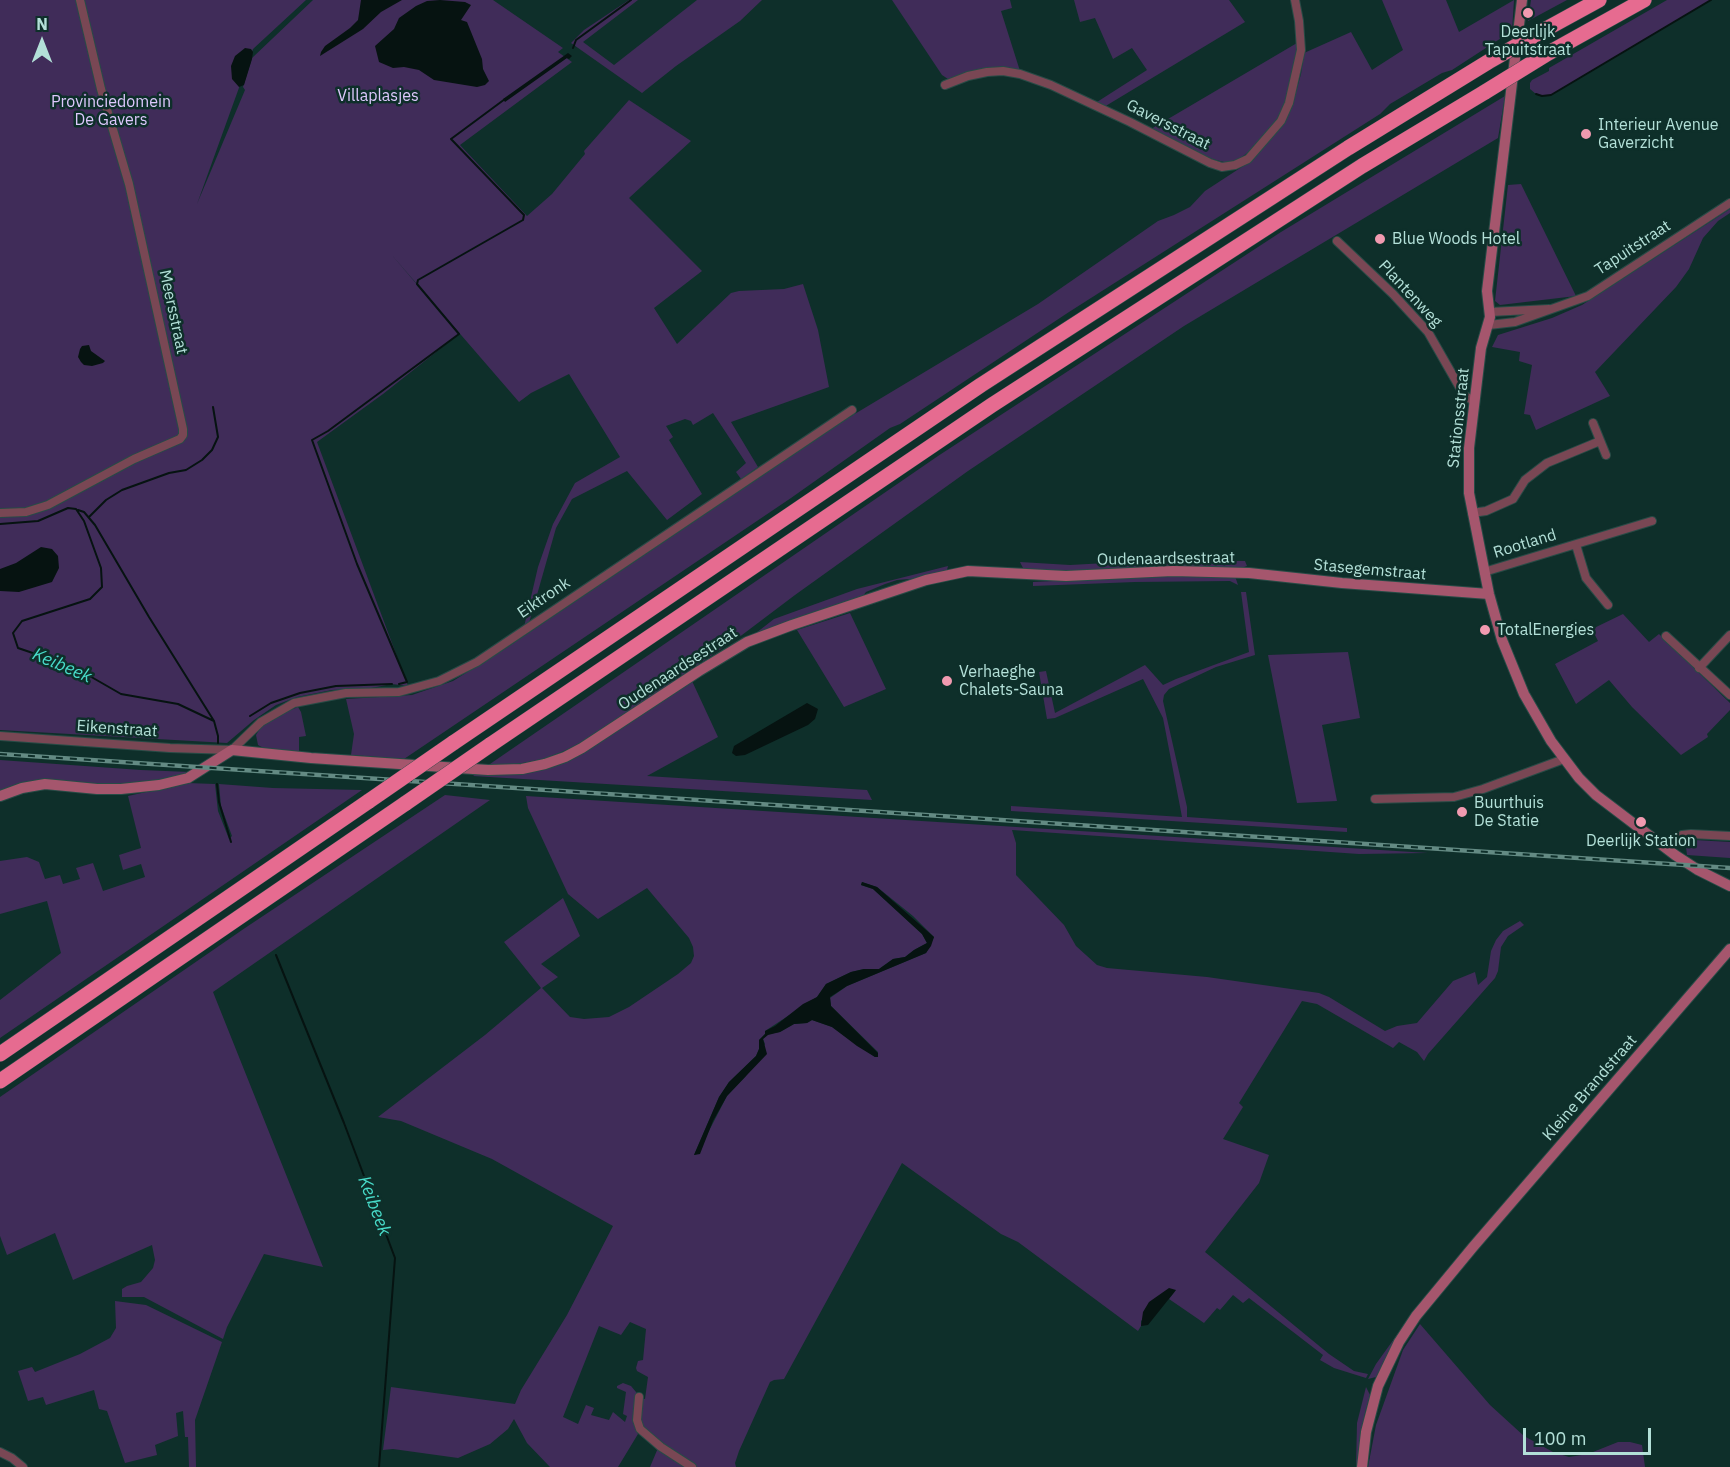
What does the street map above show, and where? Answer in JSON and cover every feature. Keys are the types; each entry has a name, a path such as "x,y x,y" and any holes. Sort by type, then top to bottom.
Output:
{"highway":[{"path":"0,1054 453,742 981,385 1348,148 1488,62 1599,0"},
{"path":"0,1081 992,405 1362,166 1545,55 1644,0"}],"street":[{"name":"Meersstraat","path":"0,513 26,512 48,505 134,459 180,439 183,435 129,184 101,89 80,0"},
{"name":"Gaversstraat","path":"945,85 987,72 1004,71 1020,74 1051,85 1112,113 1210,163 1222,167 1235,165 1248,159 1281,121 1289,104 1301,50 1295,0"},
{"name":"Stationsstraat","path":"1522,0 1488,281 1489,325 1481,348 1468,461 1472,513 1489,594 1513,670 1539,720 1564,759 1587,788 1665,848 1698,870 1730,886"},
{"name":"Tapuitstraat","path":"1489,325 1515,322 1539,315 1549,309 1588,296 1730,203"},
{"name":"Plantenweg","path":"1336,241 1393,294 1428,332 1464,395 1475,402"},
{"name":"Tapuitstraat","path":"1490,312 1549,309"},
{"name":"Eiktronk","path":"232,750 261,722 294,703 346,693 399,692 455,674 516,636 852,410"},
{"path":"1593,423 1606,455"},
{"path":"1472,513 1486,511 1513,499 1525,480 1547,463 1600,441"},
{"name":"Rootland","path":"1484,572 1652,521"},
{"name":"Rootland","path":"1576,545 1586,578 1608,605"},
{"name":"Oudenaardsestraat","path":"232,750 311,758 488,770 522,769 565,757 582,748 747,642 937,577 968,571 1066,576 1173,571 1249,573"},
{"name":"Stasegemstraat","path":"1249,573 1342,583 1489,594"},
{"path":"1699,668 1730,635"},
{"path":"1666,636 1730,695"},
{"name":"Eikenstraat","path":"0,736 232,750"},
{"path":"0,796 22,788 45,784 113,789 159,785 188,778 232,750"},
{"path":"1375,799 1454,796 1483,789 1564,759"},
{"path":"1665,848 1682,835 1730,836"},
{"name":"Kleine Brandstraat","path":"1362,1467 1366,1432 1378,1386 1399,1342 1431,1296 1730,948"},
{"path":"639,1396 637,1420 640,1430 692,1467"},
{"path":"0,1452 23,1467"}],"green space":[{"path":"0,0 306,0 253,49 197,204 245,90 243,87 252,58 313,0 493,0 563,48 558,52 572,62 460,145 527,216 552,194 585,154 584,151 629,100 691,141 629,198 702,271 654,308 677,344 731,293 784,289 803,284 818,330 829,387 731,422 758,467 741,479 736,472 746,463 713,413 693,425 691,421 685,419 666,426 673,437 669,440 702,494 667,520 627,471 572,499 556,528 529,623 524,627 538,567 553,524 575,483 620,457 569,374 531,393 519,402 391,254 459,334 317,442 408,686 392,684 371,688 332,690 297,697 276,705 227,743 0,730"},
{"path":"629,0 638,0 583,42 614,65 697,0 762,0 740,21 642,93 571,43 584,30"},
{"path":"892,0 1010,0 1012,8 1001,11 1020,71 963,74 948,79 942,75"},
{"path":"1074,0 1229,0 1245,22 1104,107 1097,102 1147,70 1132,48 1113,59 1095,18 1080,22"},
{"path":"1382,0 1446,0 1459,32 1514,0 1512,31 1452,70 1442,73 1390,104 1380,114 1069,312 900,424 890,428 791,498 404,759 351,755 354,734 346,699 412,695 453,681 509,646 843,421 1038,304 1158,221 1190,207 1205,191 1254,159 1254,155 1293,102 1304,53 1351,32 1372,70 1403,50"},
{"path":"1531,0 1567,0 1528,21"},
{"path":"1667,0 1711,0 1551,95 1542,96 1530,89 1532,80 1549,71 1549,68"},
{"path":"1297,43 1295,70 1282,113 1258,144 1237,161 1228,163 1204,157 1151,129"},
{"path":"1505,96 1498,138 1184,326 968,471 742,635 578,745 545,759 517,764 490,764 938,456 1281,232"},
{"path":"1521,184 1576,296 1500,305 1495,301 1508,185"},
{"path":"1730,209 1730,213 1718,221 1703,238 1689,269 1676,287 1595,372 1610,396 1536,430 1530,415 1524,414 1532,365 1519,361 1520,352 1492,347 1498,335 1552,318 1582,305"},
{"path":"1161,560 1245,561 1247,566 1238,569 1033,571 1023,568 1020,562 1070,565"},
{"path":"948,566 947,570 921,578 897,580 885,584 866,592 862,597 756,633 774,619 857,589"},
{"path":"1175,575 1235,576 1238,585 1230,581 1033,586 1033,582"},
{"path":"1241,592 1246,592 1255,655 1216,667 1169,689 1164,695 1163,701 1187,807 1187,817 1347,828 1347,832 1011,811 1011,806 1182,817 1163,718 1143,679 1055,718 1047,719 1039,672 1046,671 1055,713 1145,665 1163,685 1249,652"},
{"path":"850,613 886,689 844,707 797,630"},
{"path":"1623,614 1649,642 1659,634 1730,703 1730,710 1707,734 1708,737 1681,755 1632,707 1609,680 1576,704 1555,664 1598,641 1592,629"},
{"path":"1348,652 1360,718 1322,725 1337,801 1297,803 1268,655"},
{"path":"692,681 718,737 647,776 867,790 872,800 473,776 477,773 583,753"},
{"path":"298,707 306,736 299,737 299,752 269,751 258,745 256,735 261,727 283,713"},
{"path":"0,760 190,772 163,780 109,785 33,781 0,792"},
{"path":"187,783 215,784 218,811 229,839 232,836 221,806 219,784 362,790 0,1038 0,1000 61,953 47,901 0,914 0,861 27,857 39,862 45,879 60,875 63,884 80,879 76,868 93,863 103,891 145,877 141,864 123,870 119,855 141,848 128,796"},
{"path":"445,795 490,800 213,992 323,1267 264,1254 223,1339 144,1297 122,1297 122,1289 141,1282 153,1268 155,1260 152,1245 73,1280 55,1233 7,1255 0,1236 0,1097 245,928"},
{"path":"526,796 1428,853 1359,854 1012,830 1016,843 1016,875 1064,925 1076,946 1097,965 1107,968 1207,977 1319,993 1385,1031 1397,1026 1417,1023 1453,981 1475,972 1478,985 1487,977 1491,951 1496,940 1503,931 1520,921 1524,925 1508,936 1501,947 1495,978 1424,1061 1417,1052 1399,1042 1393,1048 1317,1004 1302,1001 1239,1103 1243,1107 1223,1139 1269,1155 1259,1183 1205,1252 1329,1354 1354,1371 1368,1374 1366,1378 1334,1368 1320,1360 1323,1355 1249,1298 1243,1303 1233,1295 1204,1323 1169,1299 1176,1290 1141,1321 1138,1331 1018,1242 1001,1234 902,1163 784,1379 770,1382 739,1451 736,1467 697,1467 636,1428 638,1434 618,1467 550,1467 527,1443 514,1419 508,1429 490,1444 458,1458 393,1449 383,1450 391,1387 515,1404 521,1390 567,1315 613,1226 492,1159 401,1121 378,1117 485,1035 541,988 504,942 563,898 580,936 541,964 558,977 542,988 570,1017 584,1019 609,1017 629,1007 678,974 691,963 694,956 689,938 647,888 598,919 568,894 528,808","holes":["862,882 877,887 913,916 934,937 926,953 847,986 830,998 831,1006 878,1052 875,1057 832,1027 812,1020 768,1034 763,1039 765,1044 745,1077 727,1096 697,1154 694,1155 719,1097 729,1082 756,1056 759,1040 765,1031 817,997 826,984 851,972 879,969 893,959 905,957 927,943 922,934 873,889 861,885","630,1322 646,1329 643,1360 638,1361 636,1368 648,1377 645,1399 641,1398 631,1386 623,1383 617,1388 626,1392 623,1414 627,1416 625,1422 613,1412 609,1420 591,1415 594,1408 586,1405 578,1424 563,1417 599,1326 621,1335"]},
{"path":"1694,840 1730,842 1730,858 1687,855 1686,847"},
{"path":"115,1301 146,1305 222,1342 195,1420 196,1467 189,1467 188,1437 185,1437 183,1411 176,1413 178,1436 155,1445 157,1455 125,1463 107,1411 99,1409 94,1390 46,1405 43,1397 28,1401 18,1371 32,1367 35,1372 80,1354 110,1338 116,1328"},
{"path":"1409,1318 1376,1377 1368,1379 1376,1364"},
{"path":"1420,1324 1490,1405 1524,1436 1553,1452 1569,1457 1588,1454 1618,1442 1642,1445 1645,1467 1368,1467 1376,1425 1403,1350"},
{"path":"1366,1387 1370,1395 1356,1467 1357,1423"},
{"path":"658,1448 688,1467 650,1467"}],"shaded area":[{"path":"361,0 402,0 381,12 363,29 320,56 325,46 358,20"},
{"path":"427,1 465,2 471,5 461,20 467,22 482,59 483,69 489,81 485,85 477,87 434,80 419,70 404,67 393,68 379,62 375,46 394,29 399,18"},
{"path":"245,48 253,52 252,59 244,85 239,87 232,79 231,66 235,56"},
{"path":"568,53 572,56 569,59 567,58 505,102 503,99"},
{"path":"89,345 91,351 105,361 103,363 92,366 81,362 78,357 80,349 82,346"},
{"path":"41,547 52,549 58,556 59,568 52,582 19,592 0,591 0,569 16,563"},
{"path":"807,703 818,709 815,719 808,725 745,755 736,756 732,753 734,746"},
{"path":"862,882 877,887 934,937 926,953 847,986 830,997 831,1006 878,1053 878,1057 857,1046 832,1027 812,1020 807,1023 794,1024 780,1032 768,1035 763,1039 767,1054 727,1096 713,1121 700,1154 694,1155 719,1097 729,1082 756,1056 759,1040 765,1031 803,1004 817,997 826,984 851,972 879,969 893,959 905,957 927,943 922,934 873,889 861,885"},
{"path":"1169,1288 1176,1290 1148,1325 1141,1326 1143,1312 1149,1302"}],"waterway":[{"path":"573,48 576,40 631,0"},
{"path":"1536,94 1551,95 1711,0"},
{"path":"399,684 407,682 357,564 312,440 328,431 459,334 417,284 418,280 523,220 524,215 451,139 505,99"},
{"path":"89,517 106,500 122,490 169,473 186,470 202,460 212,450 218,437 213,407"},
{"name":"Keibeek","path":"0,524 38,521 68,508 76,509 84,521 101,568 102,587 90,599 22,621 13,633 18,648 74,667 121,694 178,704 214,721 218,743"},
{"path":"78,510 84,512 95,525 214,721"},
{"path":"250,716 271,703 300,693 336,686 392,684"},
{"name":"Keibeek","path":"217,784 219,802 231,842"},
{"name":"Keibeek","path":"276,955 344,1123 395,1258 379,1467"}],"railway":[{"path":"0,754 1730,868"}],"place":[{"name":"Deerlijk Tapuitstraat","path":"1528,13"},
{"name":"Interieur Avenue Gaverzicht","path":"1586,134"},
{"name":"Blue Woods Hotel","path":"1380,239"},
{"name":"TotalEnergies","path":"1485,630"},
{"name":"Verhaeghe Chalets-Sauna","path":"947,681"},
{"name":"Buurthuis De Statie","path":"1462,812"},
{"name":"Deerlijk Station","path":"1641,822"}],"park label":[{"name":"Villaplasjes","path":"378,96"},
{"name":"Provinciedomein De Gavers","path":"111,111"}]}
